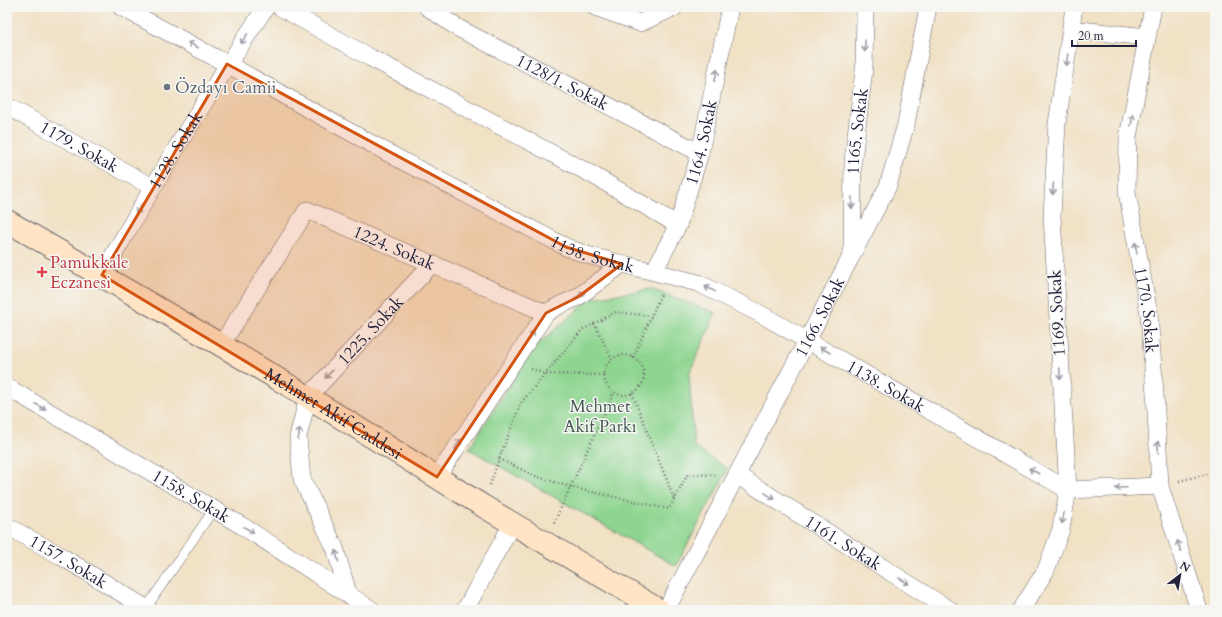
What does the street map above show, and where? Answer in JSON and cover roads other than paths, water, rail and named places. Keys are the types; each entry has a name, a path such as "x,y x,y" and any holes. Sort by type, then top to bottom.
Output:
{"main road":[{"name":"Mehmet Akif Caddesi","path":"7,221 221,345 308,397 512,524 658,610"}],"street":[{"name":"1138. Sokak","path":"121,7 399,159 566,247 587,255 698,283 757,312 1068,490"},
{"name":"1128. Sokak","path":"102,275 152,187 227,64 266,7"},
{"path":"280,7 378,61 591,174 678,225"},
{"name":"1128/1. Sokak","path":"426,7 458,28 700,153"},
{"path":"595,7 640,22 675,7"},
{"name":"1164. Sokak","path":"662,273 700,153 730,7"},
{"name":"1165. Sokak","path":"852,256 852,160 864,70 865,7"},
{"name":"1166. Sokak","path":"666,610 888,186 906,124 928,7"},
{"name":"1169. Sokak","path":"1021,610 1046,570 1061,529 1068,490 1052,216 1057,124 1074,7"},
{"name":"1170. Sokak","path":"1154,7 1128,137 1127,192 1149,314 1160,486 1199,610"},
{"path":"1071,29 1147,37"},
{"name":"1179. Sokak","path":"7,106 152,187"},
{"name":"1224. Sokak","path":"221,345 307,210 546,314"},
{"name":"1225. Sokak","path":"308,397 432,264"},
{"path":"437,477 546,314 558,306 578,297 622,264"},
{"name":"1158. Sokak","path":"7,387 244,527 372,610"},
{"path":"308,397 298,437 302,479 335,548 348,594"},
{"name":"1161. Sokak","path":"737,476 950,610"},
{"path":"1068,490 1160,486"},
{"path":"465,610 512,524"},
{"name":"1157. Sokak","path":"7,526 59,555 148,609"}],"lane":[{"path":"148,609 214,509"}],"place":[{"name":"Özdayı Camii","path":"167,87"},
{"name":"Pamukkale Eczanesi","path":"42,272"}],"park label":[{"name":"Mehmet Akif Parkı","path":"600,416"}]}
